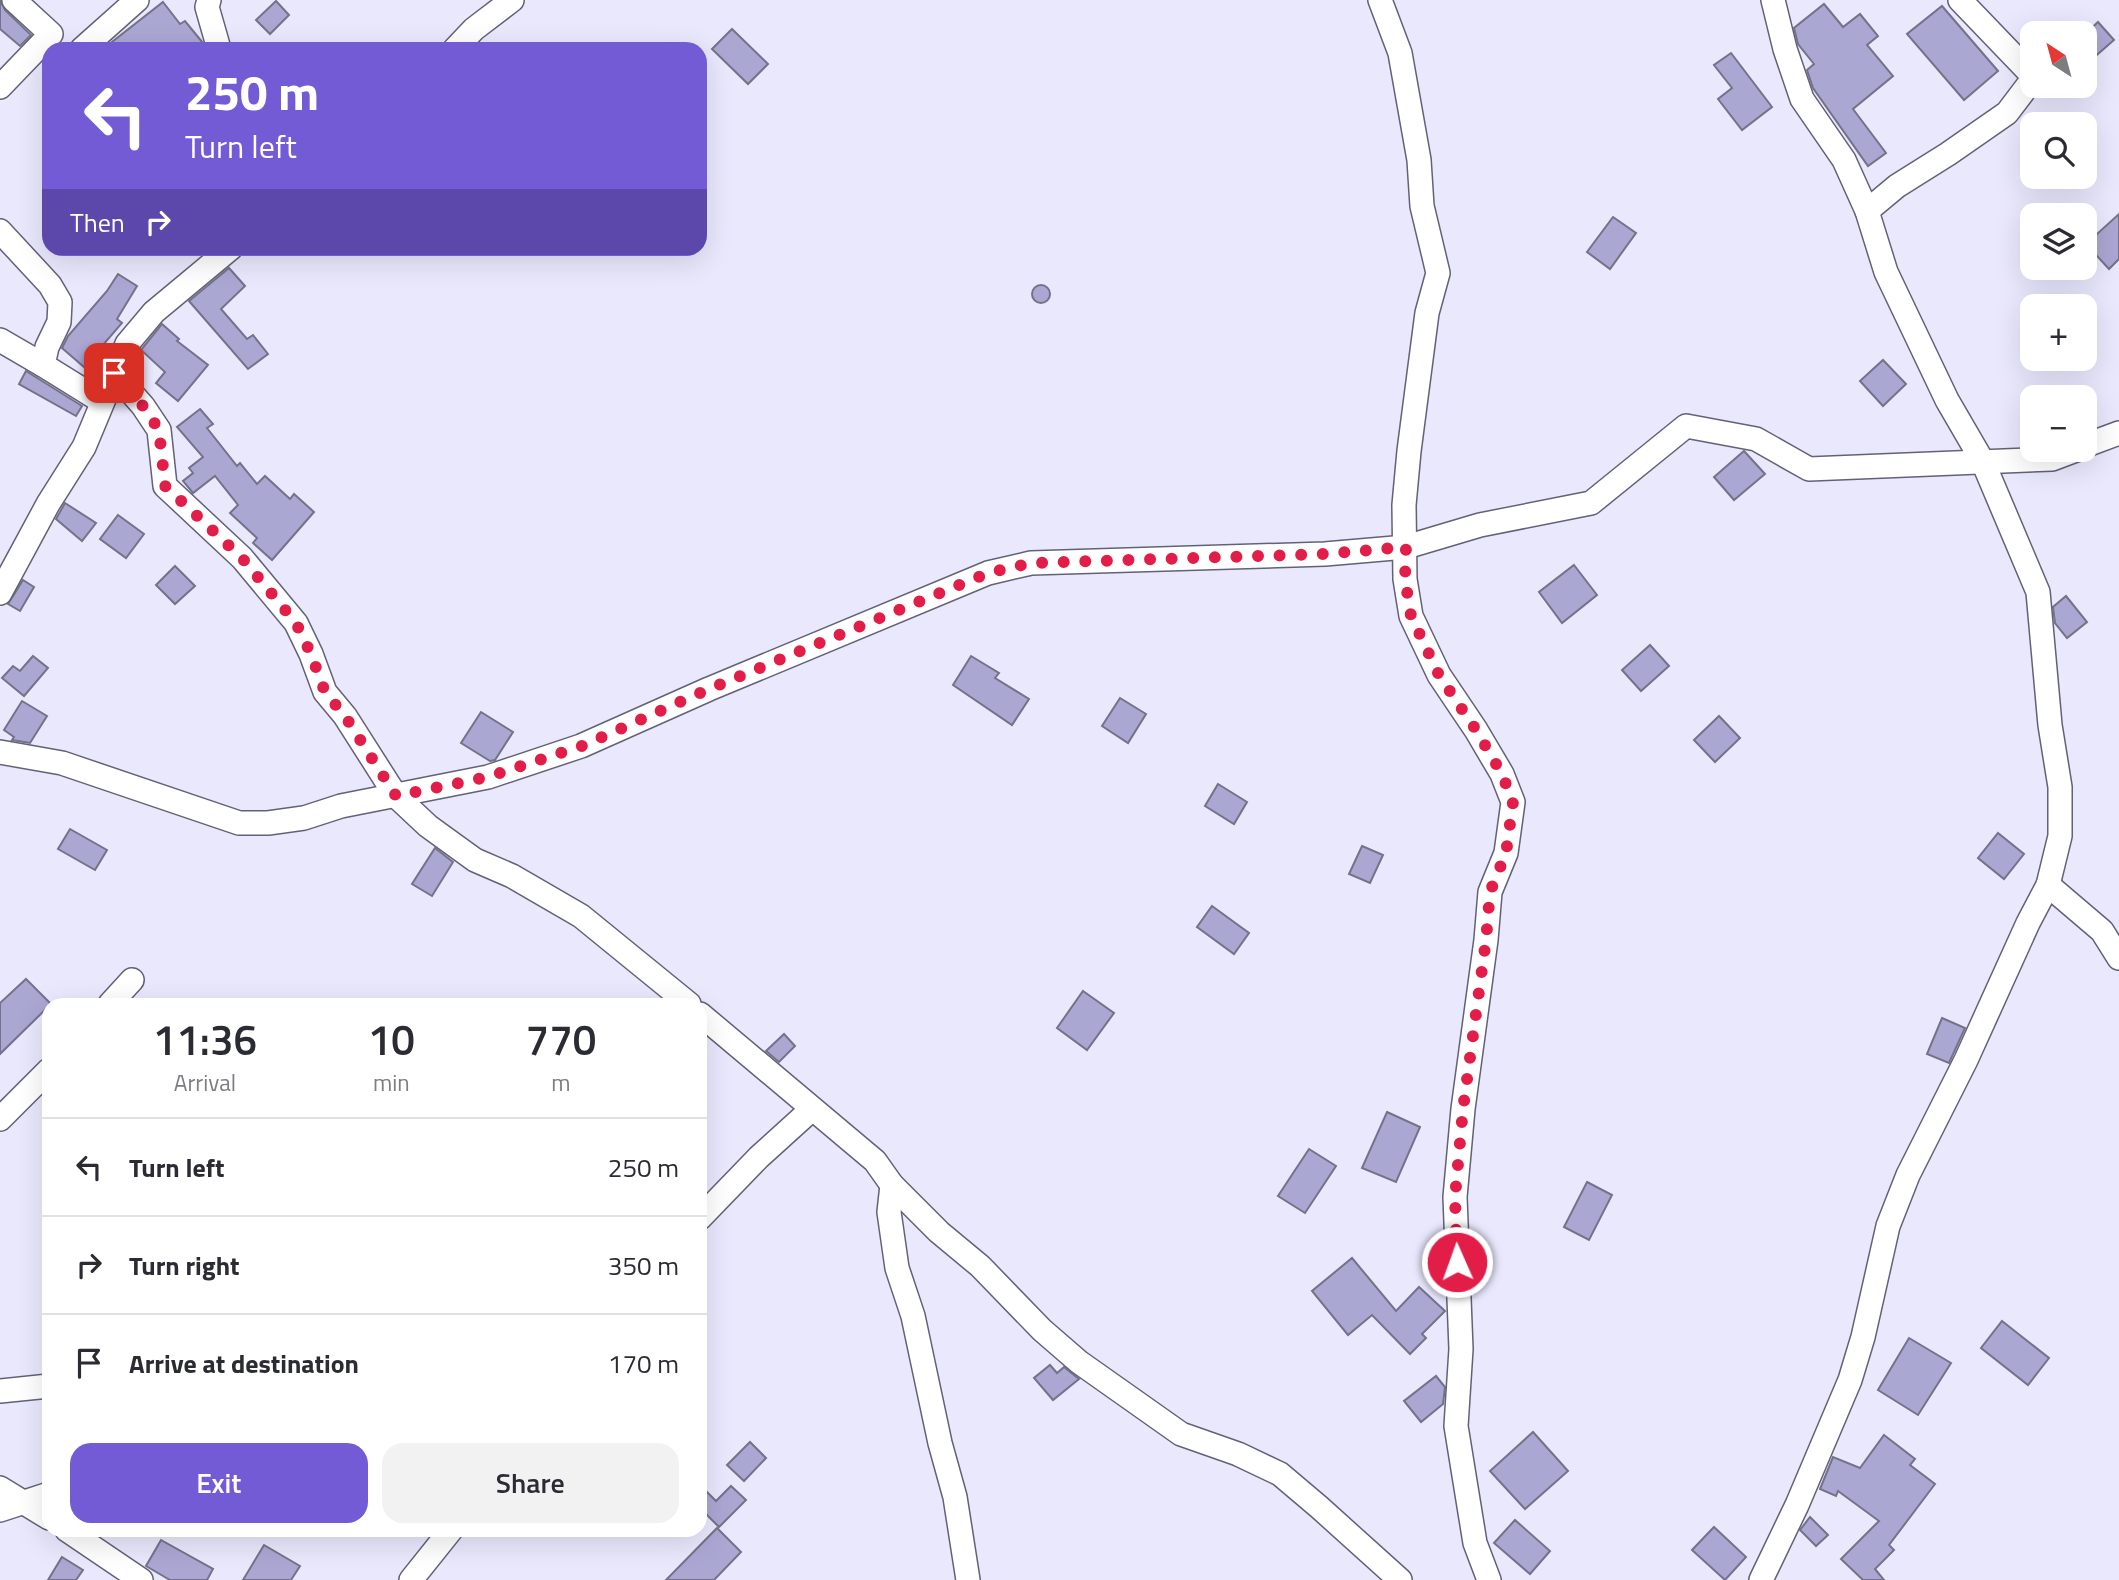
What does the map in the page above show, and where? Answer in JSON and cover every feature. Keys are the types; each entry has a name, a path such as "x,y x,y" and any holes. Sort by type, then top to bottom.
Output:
{"street":[{"path":"14,0 63,42"},
{"path":"90,42 136,0"},
{"path":"209,0 207,7 211,42"},
{"path":"462,42 512,0"},
{"path":"1380,0 1400,54 1419,160 1422,206 1438,273 1427,313 1404,505 1405,579 1411,616 1439,675 1502,774 1513,802 1506,853 1490,892 1455,1197 1461,1349 1456,1426 1475,1544 1489,1580"},
{"path":"1761,1580 1797,1505 1850,1380 1863,1337 1888,1226 1908,1175 1966,1060 2048,885 2060,836 2060,787 2050,725 2038,592 1983,462 1947,400 1886,272 1867,211 1844,160 1802,99 1785,49 1773,0"},
{"path":"1960,0 2020,65"},
{"path":"43,42 51,34"},
{"path":"0,87 42,43"},
{"path":"1867,211 1897,186 2007,113 2020,95"},
{"path":"0,231 50,285 60,302 59,322 47,347 43,365"},
{"path":"0,593 48,504 84,447 127,344 154,312 221,256"},
{"path":"0,340 101,401"},
{"path":"114,373 143,406 159,430 165,486 242,558 296,623 325,692 345,716 396,796 428,826 475,860 512,876 582,916 681,998"},
{"path":"0,752 62,763 239,822 268,823 304,818 341,806 488,777 582,746 709,689 988,573 1031,563 1325,554 1406,547 1480,525 1591,503 1686,426 1756,439 1809,469 2020,460"},
{"path":"2097,441 2119,433"},
{"path":"2048,885 2102,932 2119,958"},
{"path":"116,998 132,980"},
{"path":"707,1020 875,1161 892,1185 939,1232 980,1266 1042,1330 1079,1362 1181,1434 1238,1454 1280,1474 1400,1580"},
{"path":"0,1119 42,1077"},
{"path":"707,1211 811,1109"},
{"path":"892,1185 889,1213 897,1268 913,1316 940,1443 955,1497 968,1580"},
{"path":"0,1391 42,1386"},
{"path":"0,1488 42,1514"},
{"path":"0,1510 42,1497"},
{"path":"77,1537 141,1580"},
{"path":"411,1580 445,1537"}],"building":[{"path":"0,0 5,10 31,35 20,46 0,29"},
{"path":"276,1 289,15 270,34 256,20"},
{"path":"163,2 180,24 185,21 202,42 112,42"},
{"path":"1824,4 1843,27 1860,14 1878,36 1867,45 1893,76 1853,109 1886,153 1868,166 1813,88 1807,70 1814,64 1798,44 1794,28"},
{"path":"1942,6 1998,71 1964,100 1907,34"},
{"path":"2097,23 2114,40 2097,55"},
{"path":"732,29 768,64 748,84 712,49"},
{"path":"1731,53 1772,107 1742,130 1718,99 1732,88 1714,65"},
{"path":"2119,214 2119,259 2109,269 2097,256 2097,234"},
{"path":"1613,217 1636,233 1610,269 1587,252"},
{"path":"229,268 245,286 221,309 247,339 253,335 268,354 248,369 189,301"},
{"path":"118,274 137,286 117,319 122,323 84,367 62,348 68,336 107,291"},
{"path":"1041,285 1047,288 1050,294 1047,300 1041,303 1035,300 1032,294 1035,288"},
{"path":"162,324 179,339 177,341 208,365 178,401 156,383 165,372 141,350"},
{"path":"1883,360 1906,384 1883,406 1860,381"},
{"path":"26,371 82,406 76,416 19,384"},
{"path":"200,409 213,424 207,428 237,466 240,463 257,484 265,476 290,499 294,494 314,512 272,560 253,543 257,538 230,513 238,505 215,476 193,493 183,481 193,473 189,468 203,457 177,427"},
{"path":"1744,451 1765,474 1734,500 1714,477"},
{"path":"65,503 96,523 82,541 56,519"},
{"path":"118,515 144,534 126,558 100,539"},
{"path":"1574,565 1597,595 1562,623 1539,592"},
{"path":"175,566 195,586 175,604 156,585"},
{"path":"23,580 34,587 20,611 8,604"},
{"path":"2066,596 2087,622 2067,638 2055,623 2053,607"},
{"path":"1650,645 1669,666 1641,691 1622,670"},
{"path":"33,656 48,668 24,696 2,678 13,666 20,671"},
{"path":"971,656 999,673 995,678 1029,699 1012,725 953,685"},
{"path":"1120,698 1146,714 1128,743 1102,726"},
{"path":"22,701 47,716 30,743 12,740 14,737 4,730"},
{"path":"481,712 513,732 495,760 490,761 461,743"},
{"path":"1719,716 1740,738 1715,762 1694,740"},
{"path":"1218,784 1247,802 1234,824 1205,806"},
{"path":"70,829 107,850 95,870 58,849"},
{"path":"1998,833 2024,854 2004,879 1978,858"},
{"path":"1362,846 1383,855 1370,883 1349,874"},
{"path":"435,848 453,862 432,896 412,884"},
{"path":"1212,906 1249,933 1234,954 1197,927"},
{"path":"26,979 45,998 42,998 42,1013 0,1054 0,1003"},
{"path":"1083,991 1114,1013 1087,1050 1057,1028"},
{"path":"1942,1018 1965,1028 1949,1063 1927,1054"},
{"path":"784,1034 795,1046 779,1062 766,1051"},
{"path":"1387,1112 1420,1127 1396,1182 1362,1168"},
{"path":"1309,1149 1336,1166 1305,1213 1278,1196"},
{"path":"1587,1182 1612,1195 1589,1240 1564,1227"},
{"path":"1352,1258 1396,1311 1419,1287 1445,1311 1422,1334 1426,1338 1410,1354 1372,1315 1348,1335 1312,1291"},
{"path":"2002,1321 2049,1358 2028,1385 1981,1348"},
{"path":"1909,1338 1951,1363 1918,1415 1878,1390"},
{"path":"1050,1365 1057,1373 1064,1367 1079,1379 1053,1400 1034,1378"},
{"path":"1436,1376 1445,1387 1443,1404 1421,1422 1404,1401"},
{"path":"1533,1432 1568,1471 1525,1509 1490,1471"},
{"path":"1884,1435 1915,1459 1910,1465 1935,1484 1889,1545 1894,1550 1875,1569 1884,1580 1863,1580 1841,1559 1879,1521 1838,1491 1836,1496 1820,1489 1833,1457 1860,1468"},
{"path":"750,1442 766,1458 744,1481 727,1465"},
{"path":"731,1486 746,1500 719,1527 707,1515 707,1492 716,1501"},
{"path":"1810,1517 1828,1535 1816,1546 1800,1530"},
{"path":"1515,1520 1550,1551 1530,1574 1494,1543"},
{"path":"1714,1527 1746,1557 1725,1580 1692,1550"},
{"path":"717,1528 741,1552 714,1580 666,1580"},
{"path":"161,1540 213,1569 207,1580 170,1580 146,1566"},
{"path":"264,1545 300,1566 291,1580 243,1580"},
{"path":"62,1557 83,1570 76,1580 48,1580"}],"route":[{"path":"114,373 143,406 159,430 165,486 242,558 296,623 325,692 345,716 396,796 488,777 582,746 709,689 988,573 1031,563 1325,554 1406,547 1405,579 1411,616 1439,675 1502,774 1513,802 1506,853 1490,892 1463,1109 1455,1197 1457,1262"}]}
